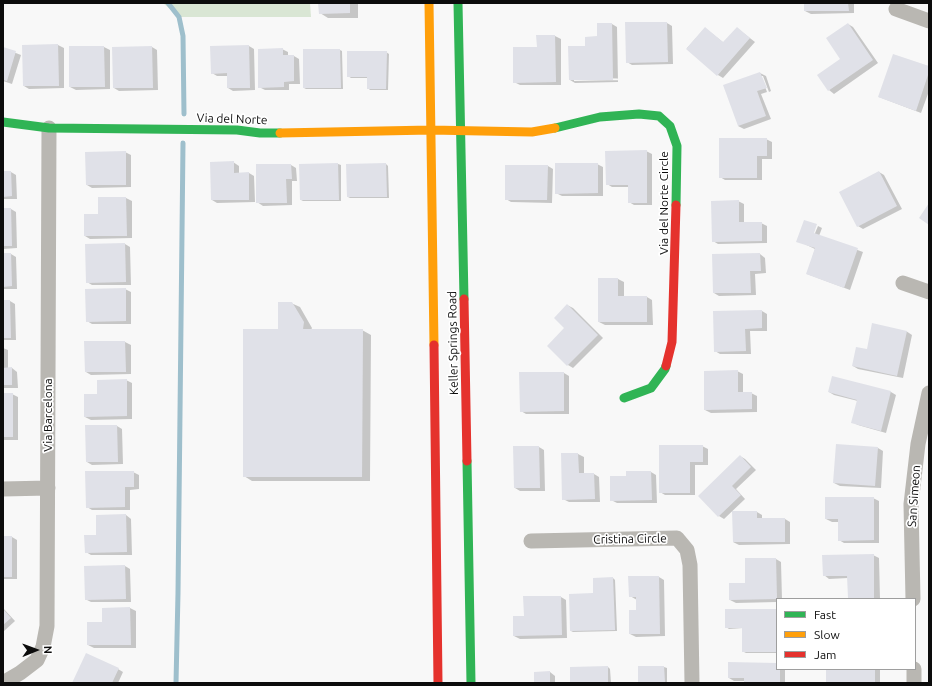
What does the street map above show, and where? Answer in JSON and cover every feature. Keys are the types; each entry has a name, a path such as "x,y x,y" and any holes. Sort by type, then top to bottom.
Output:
{"main road":[{"name":"Keller Springs Road","path":"429,3 439,497 438,683"},
{"name":"Keller Springs Road","path":"458,3 461,131 463,497 471,683"},
{"name":"Via del Norte Circle","path":"461,131 532,132 556,128 600,117 639,114 659,116 670,126 677,146 672,342 665,369 651,388 624,398"},
{"name":"Via del Norte","path":"3,122 49,128 238,130 260,133 431,130 461,131"}],"street":[{"path":"896,9 929,21"},
{"name":"Via Barcelona","path":"3,683 20,673 37,660 43,647 47,626 49,128"},
{"path":"903,283 929,292"},
{"name":"San Simeon","path":"913,598 911,504 918,444 929,393"},
{"path":"3,489 48,488"},
{"name":"Cristina Circle","path":"531,541 677,538 687,550 690,565 692,683"},
{"path":"914,670 914,683"}],"green space":[{"path":"163,3 310,3 311,17 179,17"}],"building":[{"path":"318,3 350,3 350,13 319,14"},
{"path":"804,3 848,3 849,11 804,11"},
{"path":"625,22 667,22 668,62 626,63"},
{"path":"597,23 612,23 613,80 569,80 568,46 585,46 585,37 597,36"},
{"path":"848,23 873,60 828,91 817,75 840,59 826,38"},
{"path":"705,27 723,42 737,27 750,38 717,76 686,49"},
{"path":"536,35 555,35 556,82 513,83 513,47 537,47"},
{"path":"58,44 59,86 23,86 22,45"},
{"path":"249,45 250,88 227,88 227,73 211,74 210,46"},
{"path":"69,46 104,46 105,87 69,87"},
{"path":"152,46 153,88 113,88 112,47"},
{"path":"3,47 16,51 7,81 3,80"},
{"path":"283,48 283,55 294,55 294,81 284,82 284,87 258,88 258,49"},
{"path":"303,49 340,49 341,88 303,88"},
{"path":"347,51 387,51 386,89 367,89 367,77 347,77"},
{"path":"893,54 929,66 929,72 916,111 878,97"},
{"path":"760,72 767,88 757,91 766,116 738,126 723,85"},
{"path":"719,138 767,138 767,156 757,156 757,178 719,178"},
{"path":"647,150 647,203 628,203 628,185 606,185 605,151"},
{"path":"126,151 126,185 86,185 85,152"},
{"path":"234,161 234,173 249,172 249,200 211,200 210,162"},
{"path":"338,163 339,200 300,200 299,164"},
{"path":"386,163 387,197 347,197 346,164"},
{"path":"555,163 598,163 598,193 555,194"},
{"path":"256,164 291,164 292,179 286,179 287,203 256,203"},
{"path":"505,165 548,165 547,200 505,200"},
{"path":"3,171 11,171 12,196 3,197"},
{"path":"879,171 897,206 857,227 839,192"},
{"path":"98,197 126,197 127,236 84,236 84,214 98,214"},
{"path":"739,200 739,222 762,222 762,241 712,242 711,201"},
{"path":"929,203 929,225 919,218"},
{"path":"3,208 11,208 12,246 3,246"},
{"path":"804,220 817,224 814,233 858,248 844,288 806,274 815,248 796,242"},
{"path":"125,243 126,282 86,283 85,244"},
{"path":"3,253 11,253 12,286 3,287"},
{"path":"760,253 761,271 750,271 751,293 713,293 712,254"},
{"path":"598,278 618,278 618,296 647,296 647,322 598,322"},
{"path":"126,288 126,321 86,322 85,289"},
{"path":"3,300 10,300 11,338 3,338"},
{"path":"278,302 292,302 304,322 303,329 363,329 362,477 243,477 243,329 278,329"},
{"path":"567,304 598,335 567,366 547,346 564,328 554,318"},
{"path":"762,310 762,328 745,329 746,351 714,352 713,311"},
{"path":"872,323 907,331 897,376 852,366 856,347 867,349"},
{"path":"84,341 125,341 126,372 85,372"},
{"path":"12,367 12,385 3,385 3,368"},
{"path":"738,370 738,392 752,392 752,409 704,410 704,371"},
{"path":"519,372 564,372 564,411 520,412"},
{"path":"832,376 891,391 881,431 851,423 857,400 828,392"},
{"path":"127,379 127,416 84,417 84,394 97,394 97,380"},
{"path":"3,393 13,393 13,437 3,437"},
{"path":"85,425 117,425 118,462 86,462"},
{"path":"836,444 878,447 875,486 833,483"},
{"path":"659,445 703,445 703,462 690,462 690,493 659,493"},
{"path":"513,446 539,446 540,488 514,488"},
{"path":"561,453 578,453 579,473 594,473 595,499 562,500"},
{"path":"740,455 751,467 732,486 741,495 718,517 698,496"},
{"path":"85,471 134,471 134,487 125,487 125,507 86,508"},
{"path":"626,471 651,471 652,500 610,501 610,476 626,476"},
{"path":"825,497 874,497 874,540 838,541 838,519 825,519"},
{"path":"732,511 757,511 757,518 785,518 785,542 733,542"},
{"path":"126,514 127,552 85,553 84,535 96,535 96,515"},
{"path":"3,536 12,536 12,577 3,577"},
{"path":"874,554 874,598 848,598 847,576 823,576 822,555"},
{"path":"745,558 776,558 776,599 729,600 729,583 745,583"},
{"path":"125,565 126,599 85,600 84,566"},
{"path":"628,576 659,576 660,634 629,634 629,610 636,610 636,597 629,597"},
{"path":"613,577 615,630 570,631 569,594 593,593 593,578"},
{"path":"523,596 561,596 562,635 513,636 513,616 524,616"},
{"path":"130,607 131,645 87,645 87,622 102,622 102,608"},
{"path":"3,609 11,618 3,625"},
{"path":"725,609 776,609 776,652 742,652 742,628 725,628"},
{"path":"86,653 119,668 112,683 72,683"},
{"path":"728,662 776,663 776,670 780,670 780,683 744,683 744,678 728,678"},
{"path":"608,666 608,683 570,683 570,667"},
{"path":"638,666 664,666 665,683 638,683"},
{"path":"826,670 875,670 875,683 826,683"},
{"path":"550,671 550,683 534,683 534,672"}],"waterway":[{"path":"168,3 179,17 183,36 184,114"},
{"path":"176,683 183,143"}],"traffic: fast":[{"path":"458,3 464,299"},
{"path":"555,128 600,117 639,114 659,116 670,126 677,146 676,205"},
{"path":"3,122 49,128 237,130 260,133 280,133"},
{"path":"624,398 651,388 666,366"},
{"path":"467,461 471,683"}],"traffic: slow":[{"path":"429,3 434,345"},
{"path":"280,133 431,130 532,132 555,128"}],"traffic: jam":[{"path":"666,366 672,342 676,205"},
{"path":"464,299 467,461"},
{"path":"434,345 438,683"}]}
